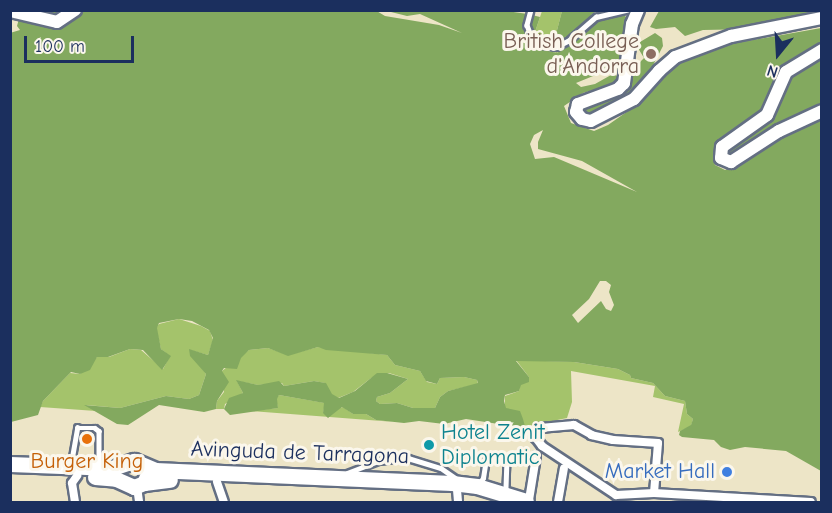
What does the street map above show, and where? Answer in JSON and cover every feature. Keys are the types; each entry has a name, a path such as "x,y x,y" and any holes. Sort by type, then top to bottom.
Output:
{"highway":[{"path":"10,474 117,468 126,463 136,461 143,465 147,474 135,484 121,472 126,463"},
{"path":"10,464 72,471"},
{"name":"Avinguda de Tarragona","path":"143,465 154,470 334,476 462,490 529,502"},
{"name":"Avinguda de Tarragona","path":"72,471 135,484 158,480 462,490"}],"main road":[{"path":"10,11 57,22 75,10"},
{"path":"638,10 632,24 624,84 618,89 578,104 576,112 582,119 591,121 634,99 659,70 675,57 731,36 822,18"},
{"path":"822,50 786,72 767,115 722,147 721,158 731,162 779,131 822,111"}],"street":[{"path":"654,493 658,443 613,440 592,435 574,425 540,428 536,438 542,446 616,499 654,493 742,501 811,502"},
{"path":"529,502 536,457"},
{"path":"558,502 564,469"},
{"path":"72,471 75,502"},
{"path":"217,482 224,502"},
{"path":"135,484 140,502"}],"lane":[{"path":"531,10 527,25 532,38 543,45 556,47 568,41 596,17 627,10"},
{"path":"72,471 76,428 95,428 99,431 99,464 104,468"},
{"path":"334,476 378,460 408,458 441,468 462,490 483,478 486,458 507,459 506,498"}],"green space":[{"path":"375,10 385,16 439,25 462,33 420,14 407,16 387,11 506,11 540,17 535,32 540,49 557,53 569,46 566,36 560,43 555,38 562,11 596,11 591,15 592,26 614,11 628,11 624,14 627,19 625,54 620,65 576,83 581,87 595,84 611,75 621,76 619,82 583,93 564,106 571,123 594,131 608,125 638,104 674,63 702,49 821,28 821,45 791,60 780,69 760,115 716,146 713,157 715,165 725,170 735,166 779,137 821,116 821,471 786,451 745,447 730,450 721,447 714,440 682,437 679,435 680,431 691,425 693,419 687,414 685,401 665,396 653,383 631,378 630,375 618,369 574,362 516,361 529,377 529,382 521,385 519,391 505,395 504,401 506,408 520,411 526,430 521,439 505,425 466,419 444,424 419,421 404,423 376,420 366,414 353,414 342,407 328,418 323,413 324,403 279,395 278,408 230,415 224,409 229,398 243,393 236,380 258,385 279,381 284,386 314,381 326,383 332,394 339,398 355,391 377,373 387,373 408,379 390,393 377,397 376,401 380,404 397,403 413,408 435,408 440,397 448,391 478,383 477,380 464,377 440,378 437,384 426,381 420,371 395,365 387,355 326,350 318,347 288,356 268,348 249,350 241,358 237,369 224,368 222,371 229,382 217,401 216,409 204,412 159,405 128,425 117,424 84,405 120,408 166,396 189,399 199,395 206,374 190,356 189,349 208,355 213,338 209,330 192,321 179,319 159,323 157,328 161,349 171,356 162,370 143,350 130,349 108,357 97,357 90,370 80,374 71,372 43,401 38,415 11,422 10,33 20,30 17,26 21,11","holes":["543,130 538,149 582,161 637,192 554,157 535,159 530,144 534,135","600,281 606,281 611,285 609,292 614,305 611,311 606,309 601,301 578,323 572,315 589,299"]},
{"path":"542,11 562,11 555,38 566,36 569,46 557,53 541,49 535,32"},
{"path":"659,11 821,12 755,29 703,30 685,36 675,27 656,29 650,27"},
{"path":"655,33 662,38 663,46 648,75 623,101 590,115 585,114 584,107 587,103 621,93 631,80 634,68 644,58 638,48 640,42"},
{"path":"821,55 821,105 733,156 726,156 726,150 760,128 768,118 790,75"},
{"path":"179,319 210,331 213,340 208,355 190,350 206,374 199,395 189,399 166,396 120,408 86,405 96,411 40,407 70,373 80,374 97,357 109,357 130,349 141,350 163,369 170,356 161,349 156,328 159,324"},
{"path":"318,347 387,355 395,365 420,371 427,382 437,384 440,378 464,377 477,380 478,384 448,391 440,397 435,408 413,408 397,403 380,404 376,401 377,397 390,393 408,379 389,373 371,378 353,392 338,398 331,395 325,383 314,381 284,386 282,383 258,385 237,381 243,393 225,404 224,409 216,409 217,401 224,392 222,371 249,350 268,348 288,355"},
{"path":"516,360 574,362 618,369 630,375 631,378 653,383 665,396 685,401 687,414 693,419 691,426 678,432 684,404 653,397 655,386 571,371 572,402 567,418 523,427 505,408 505,396 519,391 520,385 529,377"},
{"path":"279,395 325,403 323,413 343,407 353,414 366,414 376,420 395,422 250,411 278,408 276,399"}],"place":[{"name":"British College d'Andorra","path":"651,54"},
{"name":"Burger King","path":"87,439"},
{"name":"Hotel Zenit Diplomatic","path":"429,445"},
{"name":"Market Hall","path":"727,472"}]}
